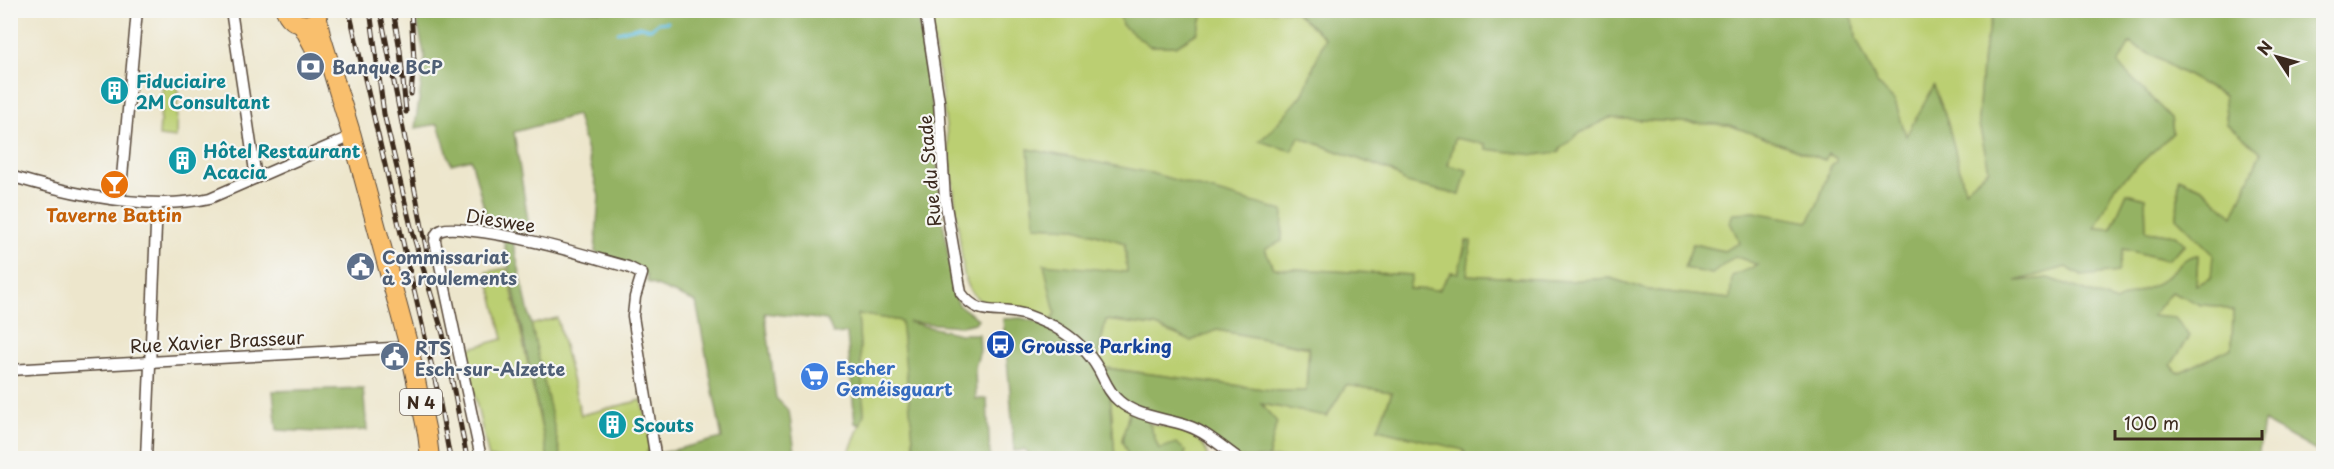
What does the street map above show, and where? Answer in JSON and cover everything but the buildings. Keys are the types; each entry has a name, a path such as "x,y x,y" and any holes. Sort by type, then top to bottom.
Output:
{"main road":[{"path":"282,11 292,21 315,18"},
{"name":"N 4","path":"315,18 311,38 344,112 352,136 409,347 427,433 430,459"}],"street":[{"path":"120,199 137,10"},
{"path":"231,10 256,178"},
{"name":"Rue du Stade","path":"925,10 939,101 945,200 961,293 968,303 976,308 1023,314 1066,333 1088,353 1110,391 1119,401 1131,409 1189,426 1238,459"},
{"path":"10,176 43,186 120,199 157,204 186,203 210,198 352,136"},
{"path":"146,459 157,204"},
{"name":"Dieswee","path":"481,459 435,241 435,236 439,231 464,230 509,235 628,267 642,274 635,297 633,316 655,454 658,459"},
{"name":"Rue Xavier Brasseur","path":"10,370 409,347"}],"green space":[{"path":"1119,10 1204,11 1197,33 1176,46 1150,46 1122,25"},
{"path":"415,11 917,11 933,112 940,201 954,293 959,305 978,319 975,323 961,326 908,322 960,334 979,334 980,351 975,367 976,399 987,399 990,458 915,458 901,321 858,314 864,414 860,425 855,423 847,333 833,334 827,320 765,313 776,398 789,411 796,458 646,458 648,450 653,455 722,438 696,302 647,282 647,276 630,265 595,252 599,196 577,115 514,132 530,233 489,227 471,159 451,164 438,124 415,128 425,58"},
{"path":"929,11 1119,11 1123,25 1150,46 1176,46 1197,33 1204,11 1294,11 1325,38 1303,94 1260,141 1277,145 1299,137 1391,171 1406,183 1448,165 1455,138 1486,144 1486,148 1560,152 1560,149 1578,134 1609,118 1729,125 1825,160 1828,154 1836,158 1837,163 1831,166 1818,203 1808,222 1754,212 1730,222 1741,243 1724,251 1693,244 1685,268 1712,274 1735,256 1759,265 1730,299 1648,290 1610,278 1568,281 1466,275 1471,242 1466,241 1458,273 1451,272 1439,290 1408,289 1411,275 1273,268 1265,249 1029,149 1035,226 1076,228 1125,243 1127,272 1055,313 1051,321 1024,311 979,300 970,290 964,275 943,102"},
{"path":"1294,11 1848,11 1855,27 1856,38 1877,83 1895,102 1906,136 1934,86 1947,120 1965,190 1989,169 1978,120 1983,53 1994,11 2323,11 2323,455 2263,421 2258,458 1466,458 1464,450 1378,429 1392,392 1346,385 1327,416 1261,404 1277,422 1268,458 1218,458 1221,446 1200,432 1146,415 1159,449 1176,443 1186,451 1184,458 1129,458 1122,440 1130,409 1110,392 1115,458 1032,458 1025,450 1014,451 1003,319 1021,318 1050,325 1055,313 1044,264 1127,272 1125,243 1076,228 1035,226 1028,149 1151,173 1283,211 1282,241 1265,249 1273,268 1412,275 1409,289 1439,290 1451,272 1458,273 1467,241 1471,241 1467,275 1568,281 1610,278 1648,290 1730,299 1732,276 1758,265 1735,256 1712,274 1684,268 1693,244 1724,251 1740,243 1730,222 1733,213 1754,212 1808,222 1818,203 1831,165 1837,162 1836,158 1828,154 1825,160 1729,125 1609,118 1578,134 1560,149 1560,152 1535,155 1486,149 1486,144 1455,138 1448,165 1467,170 1460,195 1406,183 1391,171 1299,137 1292,151 1259,141 1269,133 1303,94 1325,38","holes":["2130,43 2224,96 2227,124 2261,152 2233,216 2202,188 2179,178 2177,218 2213,254 2211,278 2196,285 2198,255 2183,261 2159,283 2116,302 2049,278 2016,281 2066,267 2082,276 2118,272 2123,249 2167,260 2185,244 2175,235 2146,231 2145,198 2127,193 2111,229 2095,228 2116,186 2173,133 2171,118 2118,64","2171,292 2201,305 2219,306 2233,311 2232,348 2178,373 2171,365 2190,336 2175,318 2152,316","1106,320 1156,326 1191,341 1217,330 1309,347 1306,391 1278,391 1098,367 1096,364"]},
{"path":"1848,11 1994,11 1983,53 1978,120 1989,169 1965,190 1947,120 1934,87 1906,137 1895,102 1877,83 1856,38 1855,27"},
{"path":"2130,43 2224,96 2227,124 2261,152 2233,217 2202,188 2179,178 2177,218 2214,254 2211,278 2196,286 2198,255 2187,258 2159,283 2116,302 2049,278 2010,282 2066,267 2082,276 2123,249 2166,260 2185,245 2175,235 2146,231 2145,198 2127,193 2111,229 2094,228 2116,186 2173,132 2171,118 2117,64"},
{"path":"163,80 178,81 176,138 159,136"},
{"path":"503,238 513,242 561,458 548,458"},
{"path":"507,268 548,458 489,458 469,372 467,349 503,339 487,272"},
{"path":"2171,292 2201,305 2219,306 2233,311 2232,349 2178,373 2171,365 2151,317"},
{"path":"858,314 902,321 915,458 847,458 864,414"},
{"path":"557,318 581,415 642,400 652,452 645,454 646,458 561,458 530,325"},
{"path":"1106,320 1156,326 1191,341 1217,330 1309,348 1306,392 1278,391 1098,367 1096,365"},
{"path":"1346,385 1392,392 1378,429 1464,450 1466,458 1268,458 1276,422 1261,404 1327,416"},
{"path":"363,388 367,430 319,432 277,430 273,391"},
{"path":"1110,391 1131,409 1122,440 1129,458 1115,458"},
{"path":"1148,423 1176,429 1193,436 1205,449 1208,458 1184,458 1186,451 1159,449"}],"waterway":[{"path":"618,32 640,26 651,29 657,23 668,22"}],"railway":[{"path":"349,10 438,393 450,458"},
{"path":"370,10 384,114 412,231 443,334 467,458"},
{"path":"380,10 428,258"},
{"path":"393,10 400,50 406,112"},
{"path":"411,10 414,61 411,94"}],"place":[{"name":"Banque BCP","path":"311,66"},
{"name":"Fiduciaire 2M Consultant","path":"115,90"},
{"name":"Hôtel Restaurant Acacia","path":"182,160"},
{"name":"Taverne Battin","path":"114,185"},
{"name":"Commissariat à 3 roulements","path":"361,266"},
{"name":"Grousse Parking","path":"1000,345"},
{"name":"RTS Esch-sur-Alzette","path":"394,357"},
{"name":"Escher Geméisguart","path":"815,377"},
{"name":"Scouts","path":"612,424"}]}
